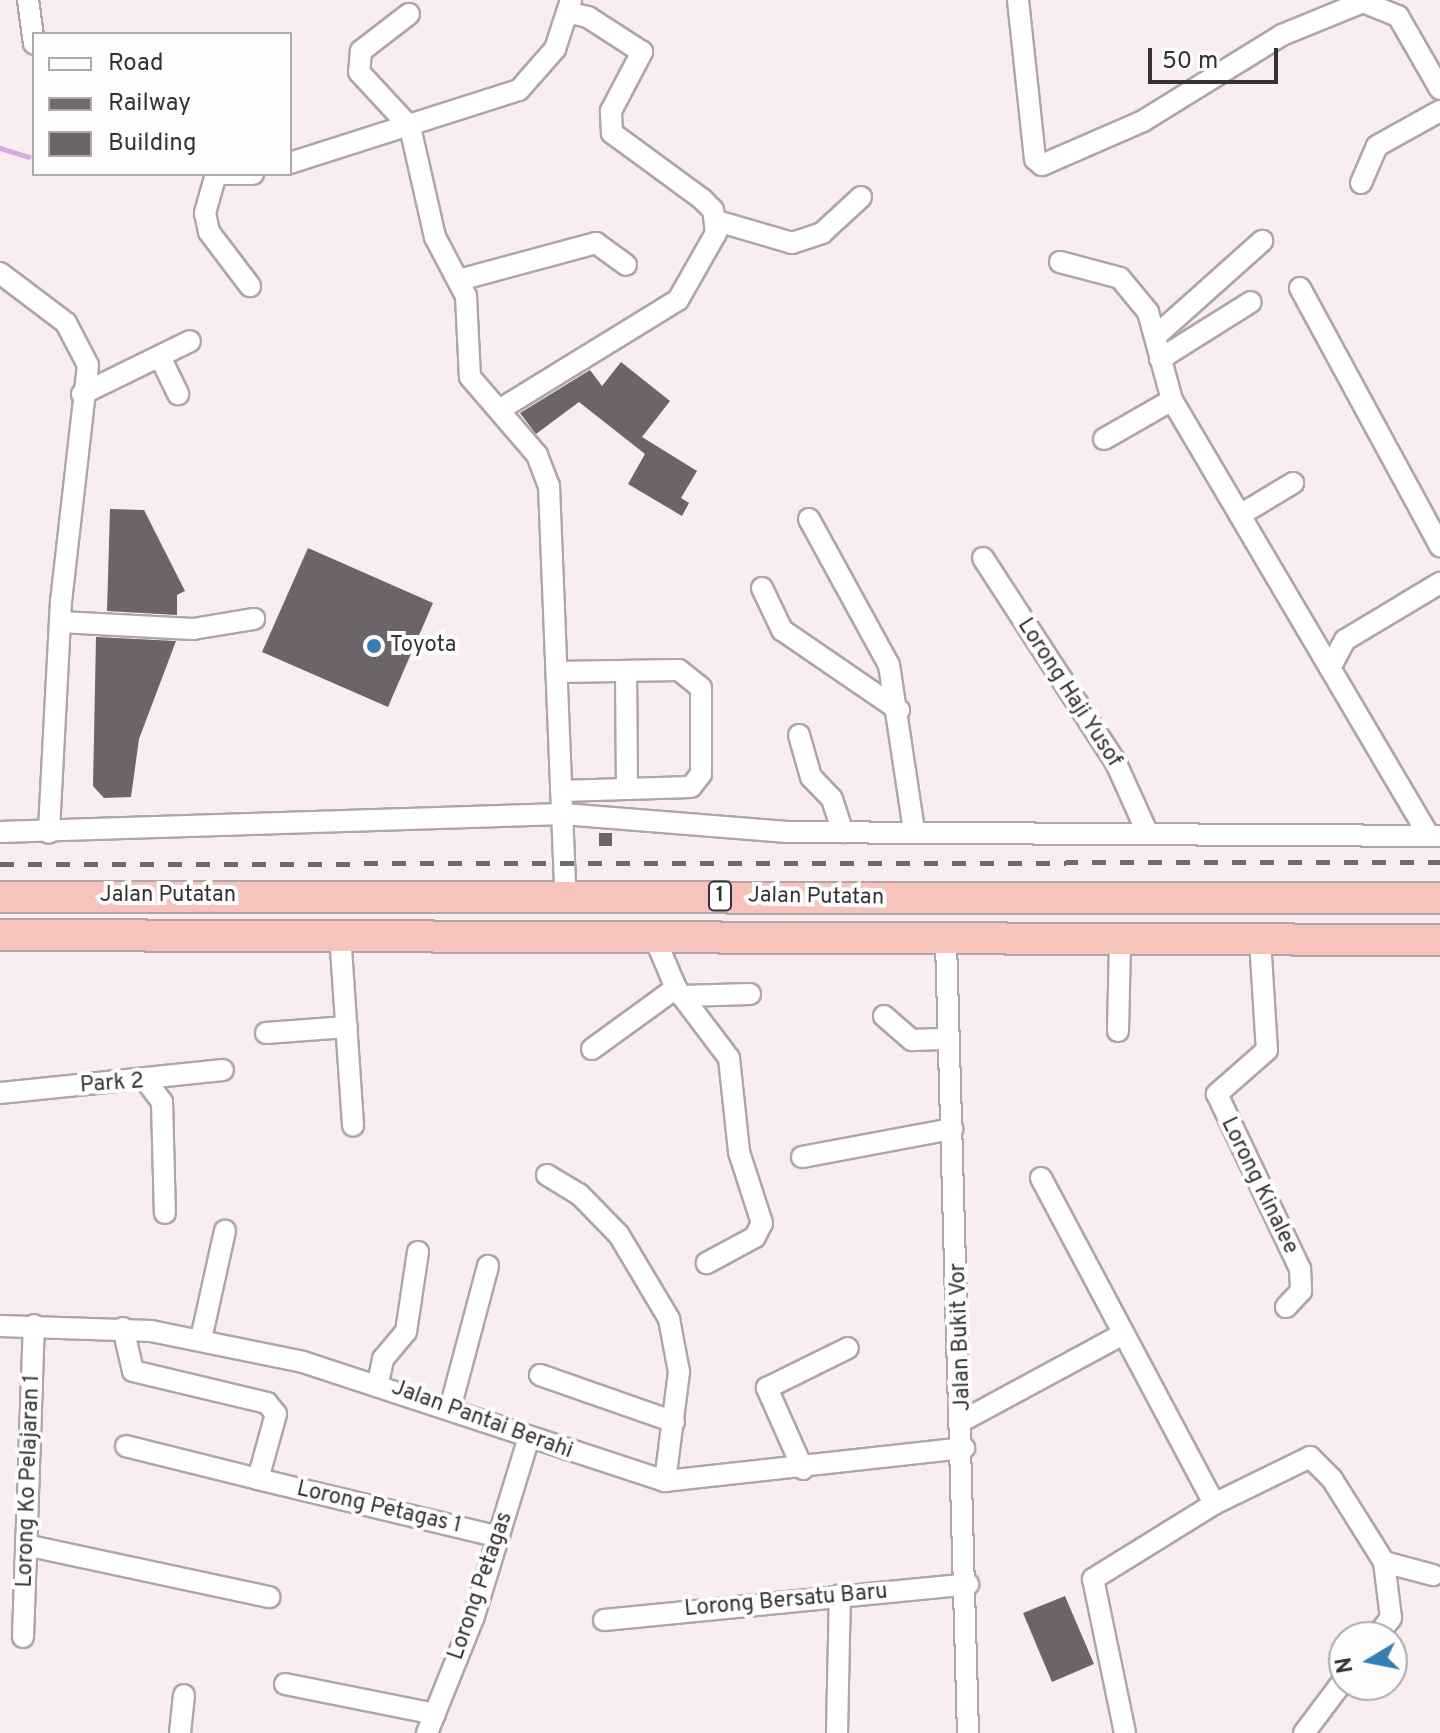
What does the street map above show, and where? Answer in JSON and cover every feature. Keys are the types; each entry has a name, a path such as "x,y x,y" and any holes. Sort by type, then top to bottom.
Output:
{"highway":[{"name":"Jalan Putatan","path":"0,897 565,893 963,899 1440,898"},
{"path":"475,894 476,935"},
{"path":"956,941 963,899"},
{"name":"Jalan Putatan","path":"0,935 340,934 956,941 1440,940"}],"street":[{"path":"28,0 32,32"},
{"path":"1018,0 1035,159 1051,167 1330,11 1363,2 1392,3 1440,89"},
{"path":"292,162 519,90 546,64 571,7 642,52 611,111 612,133 702,199 717,221 792,243 822,233 861,197"},
{"path":"409,14 361,51 358,65 410,127 435,237 459,280 470,320 464,360 499,410 537,455 549,486 565,893"},
{"path":"1361,183 1377,146 1440,111"},
{"path":"215,176 205,213 209,232 250,286"},
{"path":"499,410 678,300 713,247 717,221"},
{"path":"1158,334 1262,241"},
{"path":"459,280 596,243 626,265"},
{"path":"1060,262 1120,278 1158,334 1160,359 1172,400 1330,668 1435,836"},
{"path":"0,273 66,323 88,365 82,394 60,622 49,833"},
{"path":"1300,288 1440,546"},
{"path":"1160,359 1251,302"},
{"path":"82,394 162,361 190,341"},
{"path":"162,361 178,394"},
{"path":"1104,439 1172,400"},
{"path":"1240,515 1293,483"},
{"path":"809,519 821,552 883,647 899,710 914,831"},
{"name":"Lorong Haji Yusof","path":"983,558 1115,761 1147,832"},
{"path":"1330,668 1345,640 1440,583"},
{"path":"762,588 782,630 899,710"},
{"path":"60,622 193,629 254,619"},
{"path":"558,672 679,670 701,688 701,774 691,787 668,791 627,788 561,791"},
{"path":"626,671 627,788"},
{"path":"799,735 811,777 832,799 843,832"},
{"path":"668,791 669,826"},
{"path":"0,832 49,833 563,814 669,826 843,832 1435,836"},
{"path":"340,934 353,1126"},
{"path":"654,936 679,992 729,1058 739,1152 762,1223 755,1237 707,1263"},
{"path":"1118,1031 1120,940"},
{"name":"Lorong Kinalee","path":"1260,940 1267,1050 1217,1094 1300,1269 1301,1291 1286,1307"},
{"name":"Jalan Bukit Vor","path":"956,941 948,1039 964,1420 968,1733"},
{"path":"592,1049 679,992 750,994"},
{"path":"884,1016 912,1040 948,1039"},
{"path":"266,1033 347,1027"},
{"name":"Park 2","path":"0,1093 147,1082 223,1070"},
{"path":"147,1082 162,1102 165,1213"},
{"path":"802,1157 952,1129"},
{"path":"547,1175 594,1207 661,1302 679,1356 665,1481"},
{"path":"1041,1178 1121,1335 1214,1504"},
{"path":"201,1339 225,1231"},
{"path":"378,1383 383,1359 406,1332 418,1252"},
{"path":"451,1405 488,1266"},
{"name":"Lorong Ko Pelajaran 1","path":"23,1637 34,1325"},
{"name":"Jalan Pantai Berahi","path":"0,1326 123,1328 201,1339 378,1383 451,1405 529,1437 665,1481 803,1469 964,1448"},
{"path":"123,1328 133,1371 274,1406 258,1479"},
{"path":"964,1420 1121,1335"},
{"path":"803,1469 767,1388 848,1348"},
{"path":"540,1375 674,1422"},
{"name":"Lorong Petagas","path":"431,1724 499,1537 529,1437"},
{"name":"Lorong Petagas 1","path":"126,1446 499,1537"},
{"path":"1125,1733 1093,1579 1214,1504 1310,1457 1332,1479 1384,1562 1391,1618 1389,1621"},
{"path":"26,1545 269,1597"},
{"path":"1384,1562 1433,1575"},
{"name":"Lorong Bersatu Baru","path":"604,1620 968,1584"},
{"path":"837,1733 840,1595"},
{"path":"285,1684 431,1724"},
{"path":"180,1733 184,1695"},
{"path":"1304,1733 1328,1701"}],"building":[{"path":"621,362 670,401 642,437 697,471 681,498 689,503 682,516 628,484 645,454 579,402 536,434 520,413 590,370 602,386"},
{"path":"110,509 144,510 185,591 177,595 177,615 107,611"},
{"path":"308,548 433,603 388,707 262,652"},
{"path":"96,637 176,641 139,739 131,797 104,798 93,786"},
{"path":"599,833 612,833 612,846 599,846"},
{"path":"1065,1596 1094,1664 1052,1682 1023,1613"}],"waterway":[{"path":"0,148 29,157"}],"railway":[{"path":"0,864 1440,862"}],"place":[{"name":"Toyota","path":"374,646"}]}
